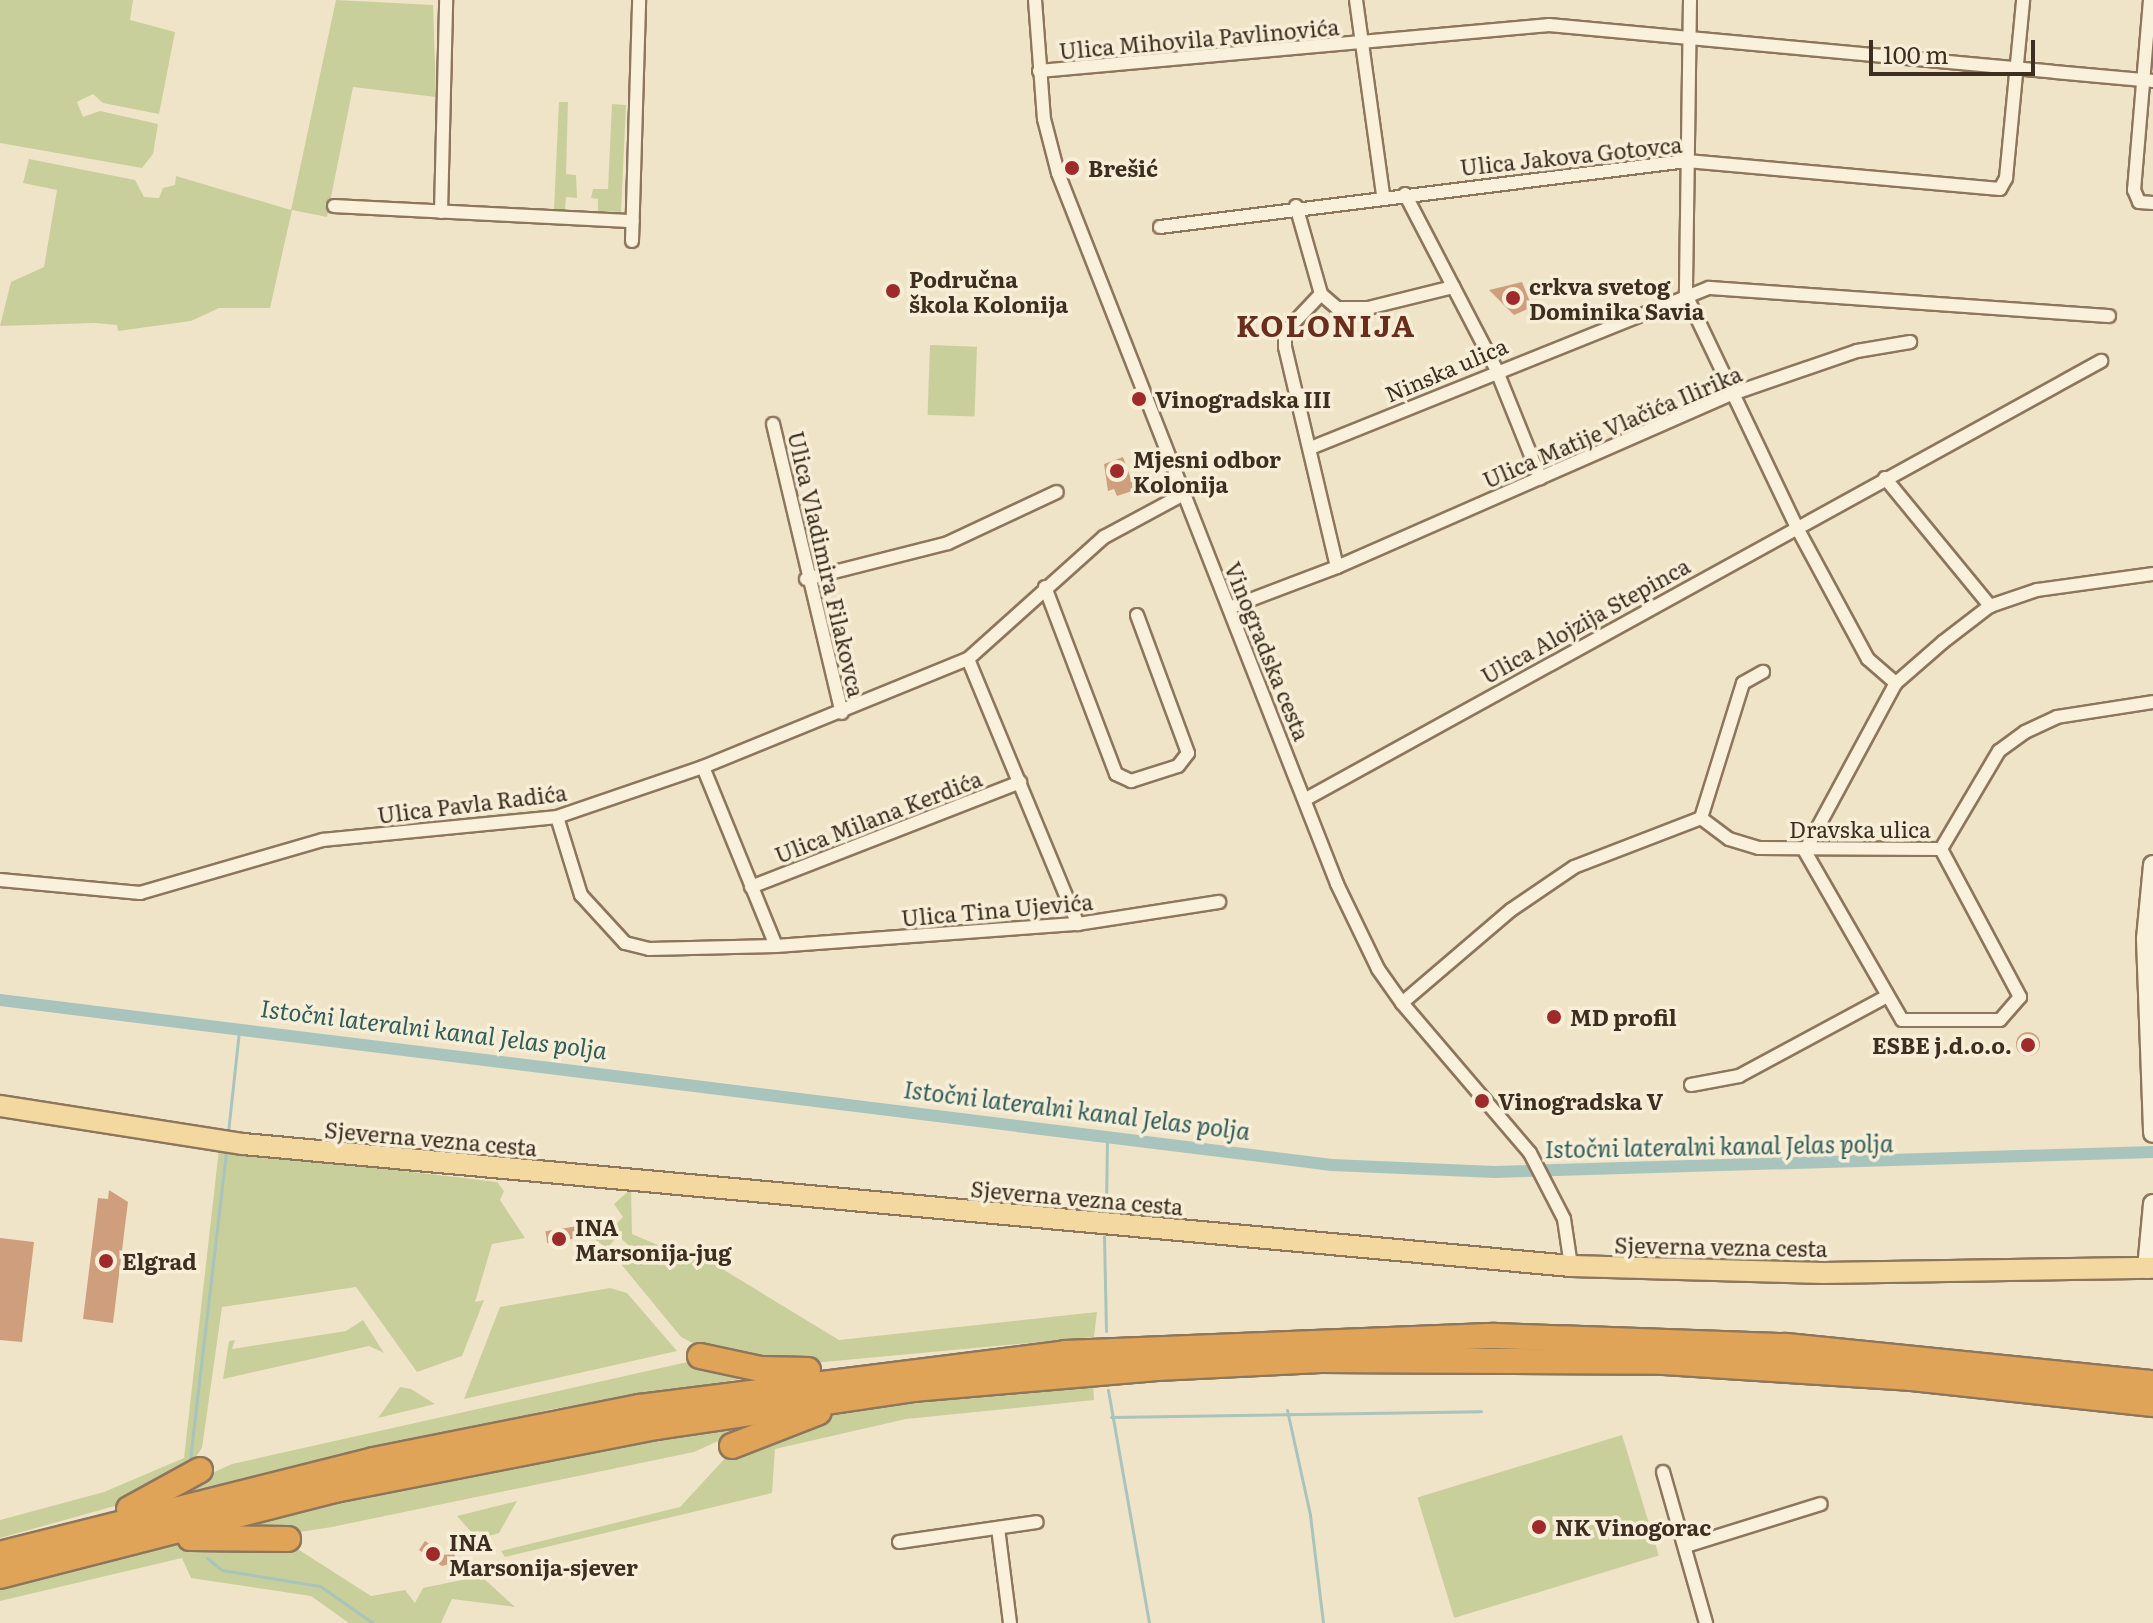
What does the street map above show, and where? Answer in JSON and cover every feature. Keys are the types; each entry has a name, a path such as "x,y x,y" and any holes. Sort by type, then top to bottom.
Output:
{"highway":[{"path":"4,1553 531,1428 730,1392 944,1365 1152,1347 1495,1336 1800,1347 2153,1383"},
{"path":"700,1356 783,1370 916,1359 944,1365"},
{"path":"0,1576 78,1554 510,1454 913,1389 1187,1366 1502,1358 1788,1367 2153,1404"},
{"path":"732,1446 817,1413 887,1401 913,1389"},
{"path":"4,1553 36,1535 127,1509 200,1470"},
{"path":"78,1554 119,1554 210,1536 288,1539"}],"main road":[{"path":"2153,865 2146,939 2153,1133"},
{"name":"Sjeverna vezna cesta","path":"0,1106 243,1144 1571,1266 1823,1273 2151,1267"},
{"path":"2151,1267 2153,1204"}],"street":[{"path":"441,212 446,0"},
{"path":"632,241 639,0"},
{"name":"Vinogradska cesta","path":"1035,0 1039,71 1058,173 1359,930 1402,1003 1530,1153 1564,1219 1571,1266"},
{"name":"Ulica Mihovila Pavlinovića","path":"1356,0 1383,195"},
{"path":"1690,0 1692,36 1686,295 1729,395 1796,526 1868,659 1896,683"},
{"path":"2015,68 2023,0"},
{"path":"2150,0 2148,81 2134,190 2139,202 2153,203"},
{"name":"Ulica Mihovila Pavlinovića","path":"1039,71 1549,25 2148,81"},
{"name":"Ulica Jakova Gotovca","path":"1160,227 1383,195 1687,161 2000,189 2006,178 2015,68"},
{"path":"1405,194 1496,369 1540,478"},
{"path":"334,206 633,221"},
{"path":"1296,206 1321,294 1337,308 1368,308 1453,287"},
{"name":"Ninska ulica","path":"1313,447 1496,369 1709,288 2109,316"},
{"path":"1321,294 1285,332 1313,447 1337,567"},
{"name":"Ulica Matije Vlačića Ilirika","path":"1229,608 1337,567 1729,395 1857,351 1910,342"},
{"name":"Ulica Alojzija Stepinca","path":"1306,799 1796,526 2101,361"},
{"name":"Ulica Vladimira Filakovca","path":"773,424 806,579 842,713"},
{"path":"1885,478 1990,606"},
{"path":"806,579 948,543 1057,492"},
{"name":"Ulica Pavla Radića","path":"0,880 140,893 323,840 557,817 703,767 842,713 968,659 1104,537 1184,494"},
{"path":"1941,849 2020,997 2000,1020 1902,1020 1886,997 1805,851 1896,683 1990,606 2037,590 2153,574"},
{"path":"1045,587 1116,774 1131,781 1178,766 1188,753 1137,615"},
{"path":"968,659 1078,924"},
{"path":"1402,1003 1511,910 1574,867 1701,818 1743,683 1763,672"},
{"name":"Dravska ulica","path":"1701,818 1729,839 1805,851 1941,849 1999,751 2025,732 2057,717 2153,702"},
{"path":"703,767 776,946"},
{"name":"Ulica Milana Kerdića","path":"751,887 1020,782"},
{"name":"Ulica Tina Ujevića","path":"557,817 581,895 625,943 649,949 776,946 1078,924 1219,902"},
{"path":"1691,1085 1739,1076 1886,997"},
{"path":"1663,1472 1706,1623"},
{"path":"1686,1546 1821,1504"},
{"path":"899,1542 1037,1522"},
{"path":"998,1528 1010,1623"}],"green space":[{"path":"0,0 133,0 130,20 175,32 159,114 103,103 93,94 77,102 83,117 100,111 158,124 153,154 142,168 0,143"},
{"path":"336,0 433,5 436,97 353,87 327,217 292,210 270,308 219,308 191,321 118,331 117,325 95,323 0,326 11,282 44,267 57,190 23,183 29,159 135,180 144,197 159,198 163,188 175,185 176,176 291,210"},
{"path":"559,102 568,102 566,174 576,175 577,198 566,197 565,210 554,209"},
{"path":"612,104 626,105 621,212 598,211 598,199 591,198 593,189 608,189"},
{"path":"930,345 977,347 975,417 928,415"},
{"path":"219,1149 497,1182 504,1191 500,1200 525,1238 492,1244 475,1302 484,1300 462,1356 417,1372 356,1287 222,1307 202,1448 187,1469 115,1506 0,1538 0,1520 104,1492 184,1458"},
{"path":"631,1189 632,1234 688,1258 701,1256 839,1340 1097,1312 1094,1337 802,1364 702,1348 681,1337 621,1264 634,1250 618,1236 607,1248 582,1231 591,1218 611,1229 623,1217 614,1204"},
{"path":"610,1288 627,1293 677,1351 464,1399 500,1307"},
{"path":"363,1320 384,1353 369,1346 223,1379 229,1341 235,1340 232,1349 346,1331"},
{"path":"692,1361 760,1376 552,1409 172,1499 168,1493 232,1464"},
{"path":"1093,1383 1094,1400 906,1419 775,1449 772,1493 505,1557 501,1551 680,1507 728,1455 832,1413"},
{"path":"400,1387 411,1389 435,1404 378,1418"},
{"path":"764,1420 694,1452 332,1527 300,1532 233,1526 498,1465"},
{"name":"NK Vinogorac","path":"1622,1435 1659,1555 1454,1618 1417,1498"},
{"path":"517,1501 499,1533 489,1536 473,1534 457,1516"},
{"path":"184,1543 293,1546 371,1596 405,1590 415,1603 423,1588 481,1576 515,1607 452,1599 441,1623 349,1623 311,1596 191,1578 182,1558 0,1601 0,1588"}],"building":[{"name":"crkva svetog Dominika Savia","path":"1522,282 1532,307 1514,315 1489,290"},
{"name":"Mjesni odbor Kolonija","path":"1123,457 1135,490 1117,496 1114,489 1108,491 1104,464"},
{"name":"ESBE j.d.o.o.","path":"2028,1032 2037,1035 2040,1044 2037,1053 2028,1056 2019,1053 2016,1044 2019,1035"},
{"name":"Elgrad","path":"109,1190 128,1202 113,1323 83,1319 98,1198 108,1199"},
{"name":"INA Marsonija-jug","path":"578,1226 580,1238 547,1243 545,1231"},
{"path":"0,1238 34,1242 22,1342 0,1340"},
{"name":"INA Marsonija-sjever","path":"425,1541 445,1555 454,1552 457,1562 442,1566 419,1550"}],"waterway":[{"name":"Istočni lateralni kanal Jelas polja","path":"0,1000 1332,1165 1495,1172 2153,1152"},
{"path":"228,1132 239,1031"},
{"path":"1106,1208 1107,1137"},
{"path":"190,1459 226,1152"},
{"path":"1104,1236 1106,1331"},
{"path":"1108,1390 1149,1623"},
{"path":"1287,1410 1310,1515 1323,1623"},
{"path":"1111,1417 1481,1411"},
{"path":"207,1558 222,1570 320,1586 373,1623"}],"place":[{"name":"Brešić","path":"1072,168"},
{"name":"Područna škola Kolonija","path":"893,291"},
{"name":"crkva svetog Dominika Savia","path":"1513,298"},
{"name":"Vinogradska III","path":"1139,399"},
{"name":"Mjesni odbor Kolonija","path":"1117,471"},
{"name":"MD profil","path":"1554,1017"},
{"name":"ESBE j.d.o.o.","path":"2028,1045"},
{"name":"Vinogradska V","path":"1482,1101"},
{"name":"INA Marsonija-jug","path":"559,1239"},
{"name":"Elgrad","path":"106,1261"},
{"name":"NK Vinogorac","path":"1539,1527"},
{"name":"INA Marsonija-sjever","path":"433,1554"}],"district":[{"name":"KOLONIJA","path":"1326,324"}]}
